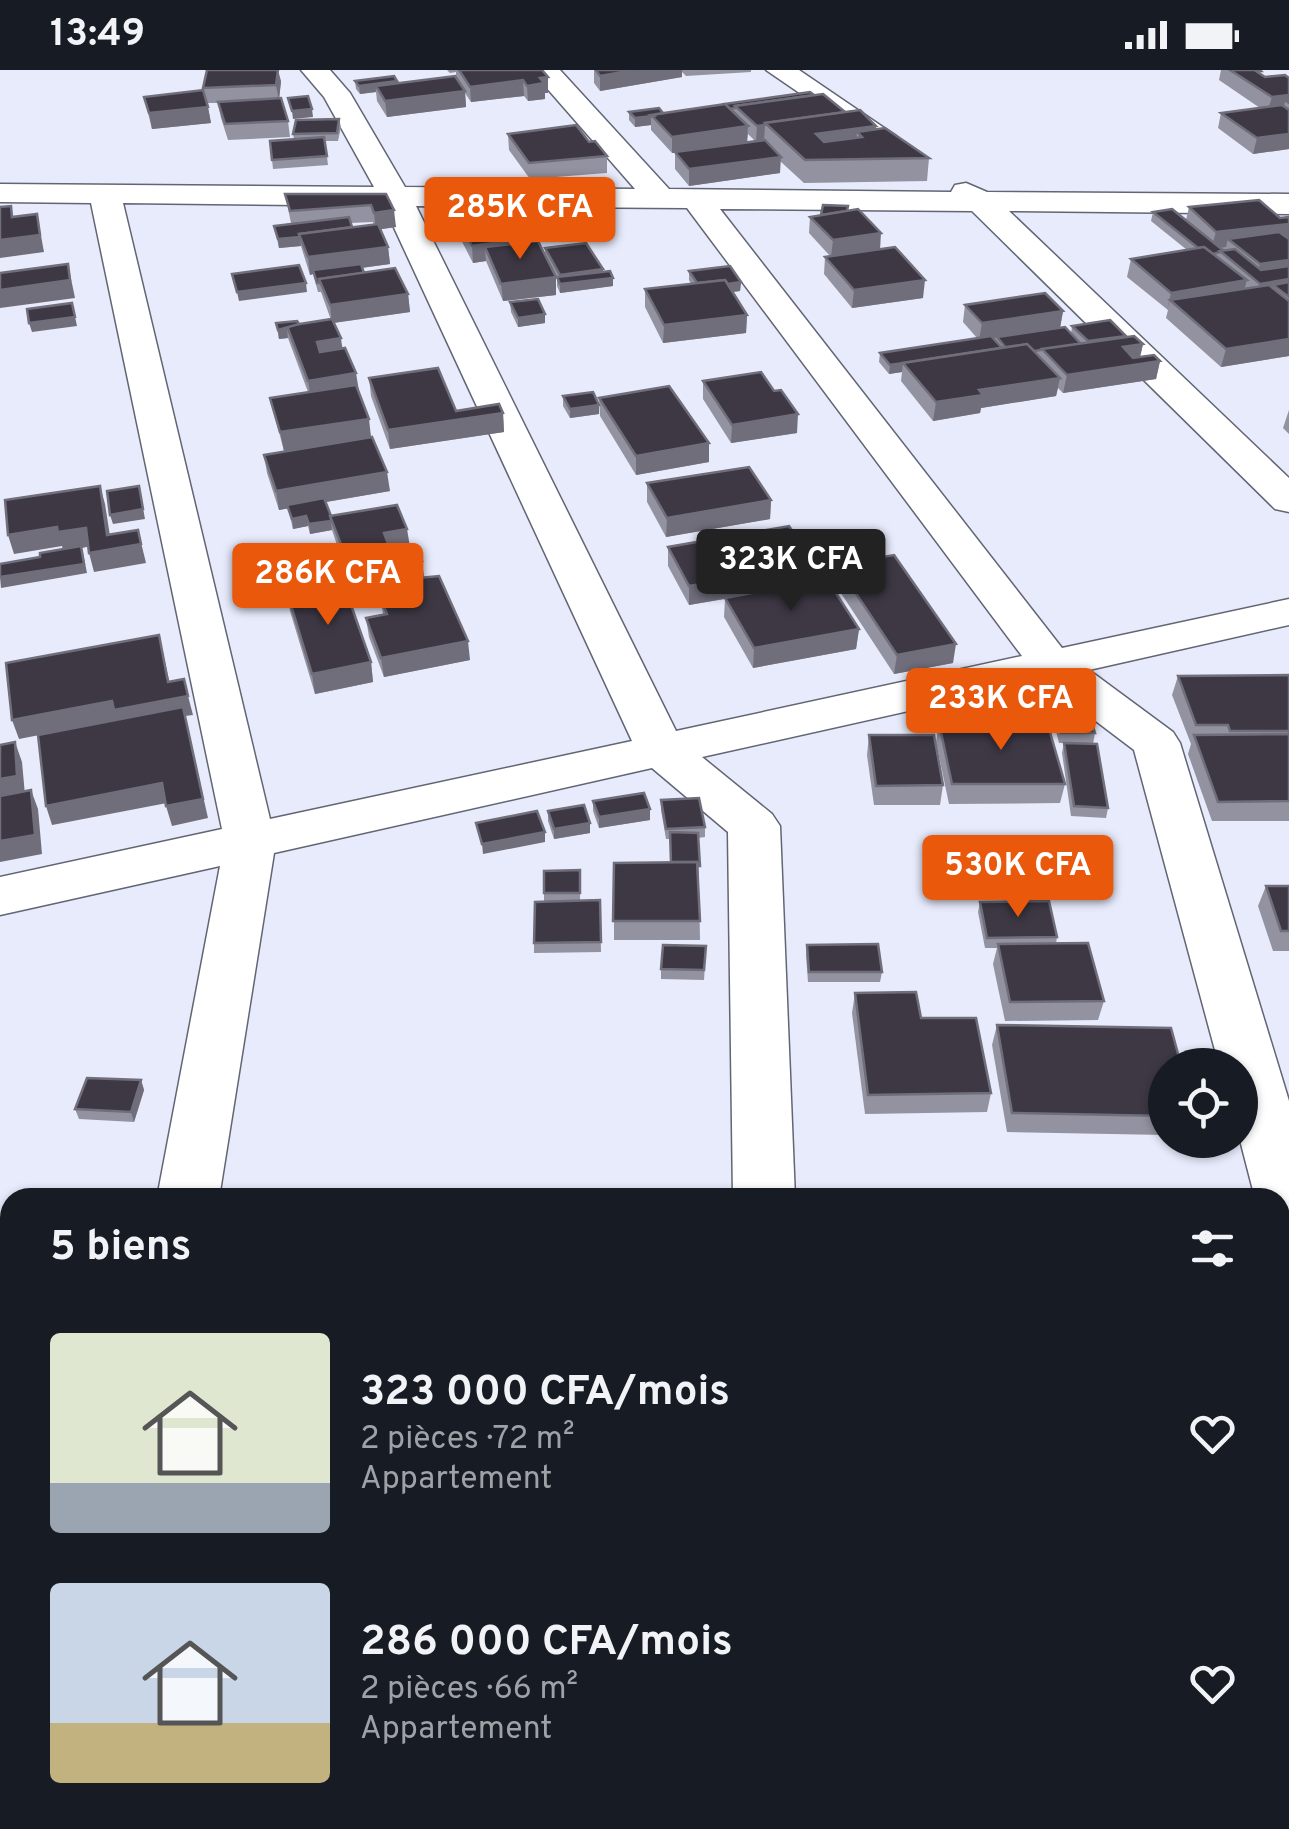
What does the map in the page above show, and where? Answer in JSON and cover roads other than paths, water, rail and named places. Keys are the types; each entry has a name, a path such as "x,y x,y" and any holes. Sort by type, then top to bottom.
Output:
{"street":[{"path":"316,70 336,94 394,196 660,749 754,826 764,1188"},
{"path":"546,70 678,199 1051,664 1156,743 1284,1188"},
{"path":"780,70 980,202 1289,500"},
{"path":"0,192 1284,208"},
{"path":"105,194 250,842 190,1188"},
{"path":"0,896 1289,612"}]}
